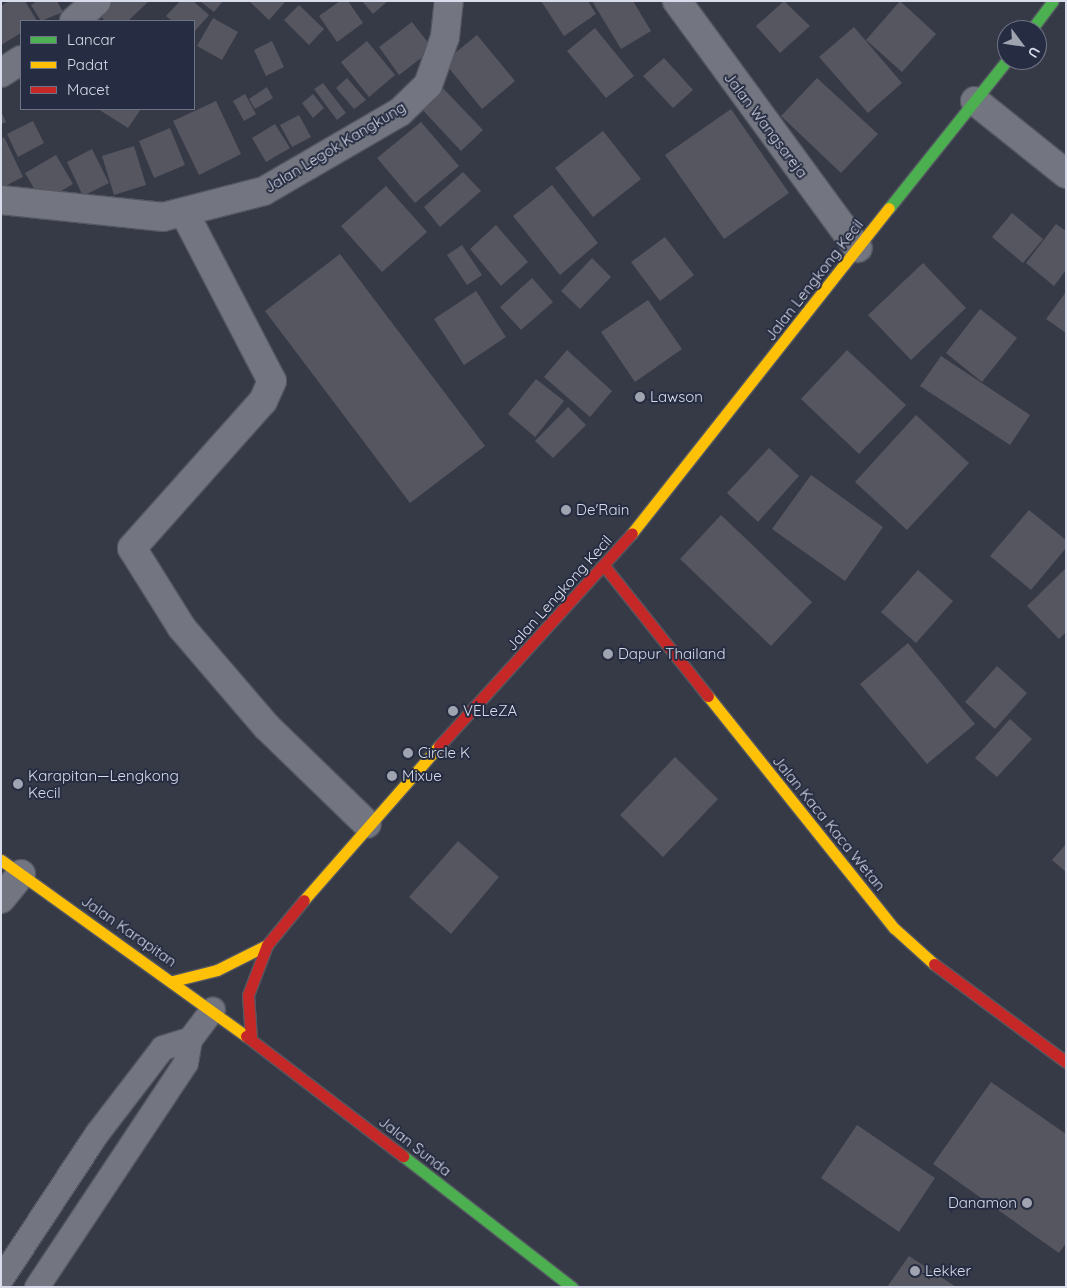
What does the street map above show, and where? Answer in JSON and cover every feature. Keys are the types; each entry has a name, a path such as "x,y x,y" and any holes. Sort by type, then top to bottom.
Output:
{"main road":[{"path":"1039,20 1053,1"},
{"name":"Jalan Lengkong Kecil","path":"251,1038 248,995 267,944 367,824 605,567 999,70"},
{"name":"Jalan Kaca Kaca Wetan","path":"605,567 894,928 947,975 1066,1062"},
{"name":"Jalan Karapitan","path":"11,867 239,1029"},
{"name":"Jalan Lengkong Kecil","path":"173,981 217,970 267,944"},
{"name":"Jalan Sunda","path":"239,1029 572,1287"}],"street":[{"path":"75,20 97,1"},
{"name":"Jalan Legok Kangkung","path":"1,200 163,217 185,214 264,191 400,112 428,85 437,67 449,1"},
{"name":"Jalan Wangsareja","path":"677,1 858,248"},
{"path":"1,74 20,61"},
{"path":"975,101 1066,174"},
{"path":"185,214 272,381 263,401 132,548 182,628 267,727 367,824"},
{"path":"1,899 11,867"}],"lane":[{"path":"37,1287 186,1062 190,1040 213,1010"},
{"path":"14,1287 2,1278 97,1134 163,1048 190,1040"}],"building":[{"path":"9,1 25,1 36,20 20,20 20,34 1,45 1,6"},
{"path":"37,1 57,1 63,12 40,20 31,5"},
{"path":"107,1 149,1 129,20 104,20 96,11"},
{"path":"180,1 193,1 209,15 195,31 195,20 171,20 166,16"},
{"path":"200,1 223,1 214,12"},
{"path":"249,1 286,1 269,20"},
{"path":"340,1 348,1 363,23 337,42 319,16"},
{"path":"362,1 388,1 373,14"},
{"path":"541,1 588,1 596,14 564,36"},
{"path":"592,1 633,1 651,31 621,49"},
{"path":"784,1 810,26 780,53 756,26"},
{"path":"900,1 936,34 902,72 866,40"},
{"path":"299,5 324,29 309,45 284,20"},
{"path":"213,18 238,32 222,60 197,46"},
{"path":"412,22 433,49 399,75 379,47"},
{"path":"854,27 902,83 868,113 819,57"},
{"path":"595,28 634,76 606,98 567,51"},
{"path":"477,35 515,81 482,109 444,62"},
{"path":"272,41 284,67 266,76 254,50"},
{"path":"367,41 395,75 369,97 341,62"},
{"path":"664,58 693,90 673,108 643,76"},
{"path":"347,78 366,100 354,109 336,88"},
{"path":"817,78 878,134 841,173 781,116"},
{"path":"323,83 346,113 337,120 314,89"},
{"path":"438,83 483,130 461,151 417,104"},
{"path":"267,87 273,98 255,109 249,99"},
{"path":"245,94 256,114 244,121 233,101"},
{"path":"313,94 324,108 313,118 302,103"},
{"path":"216,101 241,154 199,175 173,121"},
{"path":"731,109 789,193 724,239 665,155"},
{"path":"100,110 140,110 128,128"},
{"path":"1,111 6,122 1,124"},
{"path":"299,115 311,137 292,147 280,125"},
{"path":"33,121 44,143 18,157 7,134"},
{"path":"421,122 459,166 415,203 377,158"},
{"path":"275,124 290,148 266,162 252,138"},
{"path":"170,128 185,165 154,178 139,141"},
{"path":"603,131 641,179 593,217 555,168"},
{"path":"4,137 23,177 1,188 1,139"},
{"path":"134,146 146,185 114,195 102,156"},
{"path":"92,149 109,183 83,196 67,162"},
{"path":"56,155 73,184 42,202 25,173"},
{"path":"463,172 481,191 440,227 424,207"},
{"path":"552,185 598,243 560,275 513,216"},
{"path":"386,186 427,232 382,272 341,226"},
{"path":"1012,213 1043,239 1023,263 992,237"},
{"path":"1056,224 1066,231 1066,270 1054,286 1026,263"},
{"path":"496,225 528,262 501,286 470,249"},
{"path":"665,237 694,275 660,301 631,262"},
{"path":"462,245 482,275 467,285 447,255"},
{"path":"340,254 485,446 410,503 265,311"},
{"path":"592,258 611,277 580,309 561,291"},
{"path":"923,263 966,308 911,360 868,315"},
{"path":"532,278 553,302 521,330 500,307"},
{"path":"476,291 506,337 464,365 434,319"},
{"path":"1066,292 1066,333 1046,319"},
{"path":"648,300 682,349 635,382 601,332"},
{"path":"980,309 1017,338 982,382 946,353"},
{"path":"567,350 612,391 590,417 544,377"},
{"path":"847,350 906,405 859,454 801,399"},
{"path":"941,356 1030,415 1010,445 920,386"},
{"path":"536,379 564,401 535,437 508,414"},
{"path":"568,407 586,425 553,458 535,441"},
{"path":"916,415 969,463 907,530 855,482"},
{"path":"769,448 799,476 758,522 727,493"},
{"path":"811,475 883,527 845,581 772,529"},
{"path":"1029,510 1066,540 1066,548 1031,590 990,556"},
{"path":"721,515 812,602 771,646 680,559"},
{"path":"1066,568 1066,632 1059,639 1027,606"},
{"path":"918,570 953,601 916,643 881,612"},
{"path":"908,643 975,724 927,764 860,684"},
{"path":"997,666 1027,693 995,729 965,702"},
{"path":"1010,719 1032,739 997,777 975,758"},
{"path":"675,757 718,799 663,857 620,815"},
{"path":"458,841 499,877 451,934 409,897"},
{"path":"1066,844 1066,872 1052,860"},
{"name":"Danamon","path":"991,1082 1066,1134 1066,1243 1059,1253 933,1164"},
{"path":"857,1125 935,1178 899,1232 821,1178"},
{"name":"Lekker","path":"909,1256 956,1287 887,1287"}],"traffic: fast":[{"path":"1039,20 1053,1"},
{"path":"889,208 999,70"},
{"path":"403,1156 572,1287"}],"traffic: slow":[{"path":"632,533 889,208"},
{"path":"708,696 894,928 934,964"},
{"path":"304,900 439,746"},
{"path":"1,860 246,1036"},
{"path":"173,981 217,970 267,945"}],"traffic: jam":[{"path":"439,746 632,533"},
{"path":"605,567 708,696"},
{"path":"251,1038 248,995 267,945 304,900"},
{"path":"934,964 1066,1062"},
{"path":"246,1036 403,1156"}],"place":[{"name":"Lawson","path":"640,397"},
{"name":"De'Rain","path":"566,510"},
{"name":"Dapur Thailand","path":"608,654"},
{"name":"VELeZA","path":"453,711"},
{"name":"Circle K","path":"408,753"},
{"name":"Mixue","path":"392,776"},
{"name":"Karapitan—Lengkong Kecil","path":"18,784"},
{"name":"Danamon","path":"1027,1203"},
{"name":"Lekker","path":"915,1271"}]}
